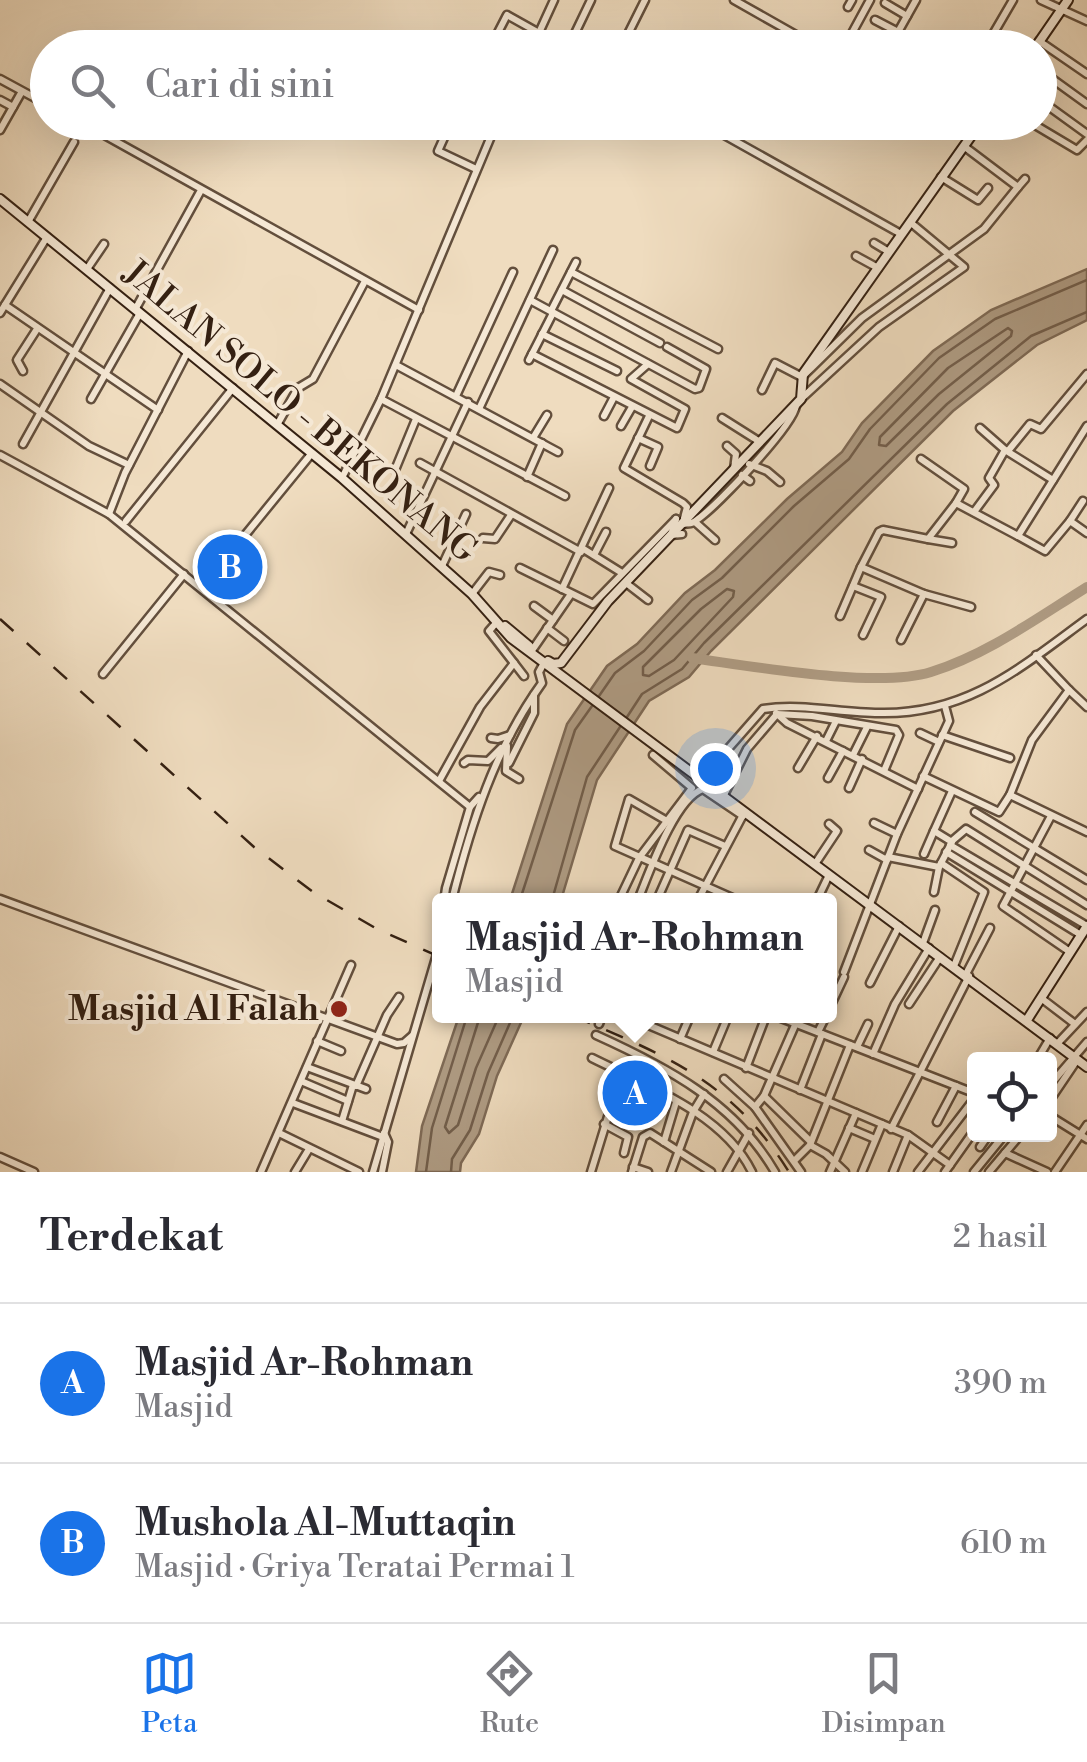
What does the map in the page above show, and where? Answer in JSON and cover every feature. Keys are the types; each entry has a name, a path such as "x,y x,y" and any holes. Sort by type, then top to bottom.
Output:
{"main road":[{"path":"1047,30 1068,0"},
{"path":"494,619 550,662 559,664 626,583 738,470 801,391 878,268 968,140"},
{"name":"JALAN SOLO - BEKONANG","path":"0,199 342,478 557,674 1081,1062"},
{"path":"1028,1020 1085,929"}],"street":[{"path":"539,30 554,0"},
{"path":"576,30 591,0"},
{"path":"630,30 645,0"},
{"path":"734,0 787,30"},
{"path":"750,9 756,0"},
{"path":"854,30 870,0"},
{"path":"899,30 916,0"},
{"path":"996,30 1013,0"},
{"path":"1041,0 1087,21"},
{"path":"885,3 907,16"},
{"path":"499,30 507,15 533,30"},
{"path":"876,20 894,30"},
{"path":"1057,56 1087,74"},
{"path":"0,79 30,95"},
{"path":"1057,82 1087,104"},
{"path":"0,130 21,92"},
{"path":"0,100 13,107"},
{"path":"1057,113 1087,137 1076,150 1057,138"},
{"path":"113,140 419,310"},
{"path":"443,140 438,150 476,169"},
{"path":"342,478 396,365 490,140"},
{"path":"732,140 901,234"},
{"path":"28,222 74,142"},
{"path":"964,146 1018,187"},
{"path":"941,177 978,200 988,188"},
{"path":"682,529 695,522 738,470 753,463 790,424 801,391 862,318 986,227 1025,178"},
{"path":"91,399 200,192"},
{"path":"801,391 879,327 964,267 910,222"},
{"path":"0,314 47,237"},
{"path":"874,243 889,252"},
{"path":"87,269 104,244"},
{"path":"479,408 553,250"},
{"path":"856,256 878,268"},
{"path":"576,262 530,357 677,428 686,410 631,380 648,364"},
{"path":"456,396 512,272"},
{"path":"572,272 718,349"},
{"path":"277,425 298,388 313,378 365,281"},
{"path":"24,444 110,288"},
{"path":"562,290 660,343"},
{"path":"530,300 695,389 699,388 706,368 667,347 688,335"},
{"path":"5,305 158,410"},
{"path":"23,371 17,360 38,329"},
{"path":"542,334 616,371"},
{"path":"110,514 130,465 188,351"},
{"path":"762,390 775,363 801,391"},
{"path":"396,365 558,452"},
{"path":"974,512 994,485 989,478 1007,451 1030,424 1040,429 1084,385 1087,374"},
{"path":"0,384 89,446 130,465"},
{"path":"126,520 233,388"},
{"path":"604,416 614,397"},
{"path":"381,399 565,496"},
{"path":"406,534 468,402"},
{"path":"621,426 632,407"},
{"path":"534,438 547,415"},
{"path":"649,416 624,468 687,507 682,529"},
{"path":"395,470 416,418"},
{"path":"722,418 760,442"},
{"path":"1018,536 1087,426"},
{"path":"980,428 1007,451 1053,480"},
{"path":"638,438 658,448 650,466"},
{"path":"527,477 542,444"},
{"path":"726,446 736,454 738,470 750,481"},
{"path":"206,583 312,453"},
{"path":"0,455 110,514 470,807"},
{"path":"921,459 964,489 928,539"},
{"path":"753,463 780,482"},
{"path":"420,464 622,573"},
{"path":"562,589 609,488"},
{"path":"956,503 1047,551 1082,501"},
{"path":"442,566 466,514"},
{"path":"483,538 495,539 510,515"},
{"path":"520,568 593,604 675,518 671,535"},
{"path":"1070,521 1087,533"},
{"path":"695,522 716,540"},
{"path":"840,616 881,530 952,543"},
{"path":"594,555 606,532"},
{"path":"1018,536 1047,561"},
{"path":"862,567 924,594 971,608"},
{"path":"472,594 489,572 500,574"},
{"path":"102,674 184,574"},
{"path":"626,583 648,600"},
{"path":"853,586 882,597 862,635"},
{"path":"532,648 571,594"},
{"path":"902,640 924,594"},
{"path":"534,606 553,620"},
{"path":"494,619 489,631 524,676"},
{"path":"707,783 714,766 760,711 877,714 914,713 946,706 984,690 1087,619"},
{"path":"548,628 564,641"},
{"path":"1036,656 1087,707"},
{"path":"439,781 480,707 514,663"},
{"path":"454,893 482,793 542,682 539,672 544,663"},
{"path":"923,776 996,812 1002,810 1032,740 1069,690"},
{"path":"1079,699 1087,690"},
{"path":"519,779 507,773 534,714 534,694"},
{"path":"837,984 896,834 949,718 946,706"},
{"path":"775,711 900,733 884,770"},
{"path":"775,711 918,790"},
{"path":"724,795 747,750 775,711"},
{"path":"512,718 523,712"},
{"path":"826,741 836,721"},
{"path":"853,755 868,726"},
{"path":"920,733 1010,758"},
{"path":"491,738 498,740 512,734"},
{"path":"798,768 817,736"},
{"path":"506,745 509,763"},
{"path":"464,763 488,762 506,745"},
{"path":"828,778 844,750"},
{"path":"622,893 640,858 692,786 653,755"},
{"path":"849,788 862,760"},
{"path":"641,893 678,814 699,789 744,814 702,893"},
{"path":"924,854 952,791"},
{"path":"446,893 470,807 482,793"},
{"path":"1010,795 1087,832"},
{"path":"667,821 629,799 614,845 720,893"},
{"path":"975,812 1087,880"},
{"path":"1051,816 1003,901 1006,910 1070,952"},
{"path":"874,823 896,834"},
{"path":"938,823 949,828"},
{"path":"815,864 837,831 829,824"},
{"path":"934,892 949,846 966,829 1087,904"},
{"path":"660,893 688,830 725,846"},
{"path":"934,831 1008,892 1085,929"},
{"path":"949,846 1014,882 1085,929"},
{"path":"869,850 887,858 940,865 984,892 954,966"},
{"path":"820,893 830,874"},
{"path":"0,900 400,1044 412,1036"},
{"path":"873,1054 926,945 935,910"},
{"path":"870,983 899,925"},
{"path":"891,1129 990,928"},
{"path":"909,1004 941,956"},
{"path":"263,1171 351,965"},
{"path":"375,1171 432,970"},
{"path":"342,1121 348,1100 399,997"},
{"path":"1041,998 1075,1024"},
{"path":"1044,1052 1087,1012"},
{"path":"650,1023 746,1068 908,1135 950,1165"},
{"path":"680,1039 687,1023"},
{"path":"713,1052 725,1023"},
{"path":"746,1068 763,1023"},
{"path":"754,1107 764,1096 795,1023"},
{"path":"804,1023 967,1092"},
{"path":"800,1090 824,1023"},
{"path":"795,1160 810,1143 853,1046 868,1024"},
{"path":"596,1035 652,1060 704,1094 749,1133 775,1172"},
{"path":"317,1042 341,1051"},
{"path":"1057,1091 1081,1062 1087,1042"},
{"path":"592,1058 693,1112 738,1149 752,1172"},
{"path":"1057,1080 1081,1062"},
{"path":"307,1067 366,1089"},
{"path":"592,1172 620,1074"},
{"path":"724,1080 754,1107 801,1172"},
{"path":"301,1081 348,1100"},
{"path":"936,1122 956,1086"},
{"path":"671,1172 693,1112 704,1094"},
{"path":"764,1096 845,1172"},
{"path":"293,1102 383,1134"},
{"path":"664,1142 676,1102"},
{"path":"918,1172 967,1106"},
{"path":"830,1172 856,1112"},
{"path":"1057,1120 1084,1137"},
{"path":"604,1124 628,1137 624,1153"},
{"path":"862,1172 882,1124"},
{"path":"1055,1172 1084,1137 1087,1125"},
{"path":"849,1128 875,1138"},
{"path":"728,1172 749,1133"},
{"path":"279,1134 344,1169 359,1172"},
{"path":"648,1172 632,1170 646,1134 711,1172"},
{"path":"893,1172 908,1135"},
{"path":"944,1172 967,1140"},
{"path":"980,1147 983,1142"},
{"path":"974,1172 998,1142"},
{"path":"989,1172 1014,1142"},
{"path":"296,1172 309,1148"},
{"path":"1005,1153 1047,1172"},
{"path":"0,1157 34,1172"}],"water":[{"path":"1087,269 1087,320 1037,345 953,411 689,677 649,701 597,780 563,893 512,893 567,724 607,666 637,644 685,593 842,452 862,423 933,351 991,310"},
{"path":"457,1023 521,1023 497,1076 479,1134 461,1163 460,1172 416,1172 422,1126"}],"waterway":[{"path":"692,658 847,677 908,677 972,655 1087,587"}],"railway":[{"path":"0,619 254,847 313,892 377,929 432,953"},
{"path":"589,1023 668,1059 720,1093 767,1141 789,1172"}],"place":[{"name":"Mushola Al-Muttaqin","path":"230,567"},
{"name":"Masjid Al Falah","path":"339,1009"},
{"name":"Masjid Ar-Rohman","path":"635,1093"}]}
